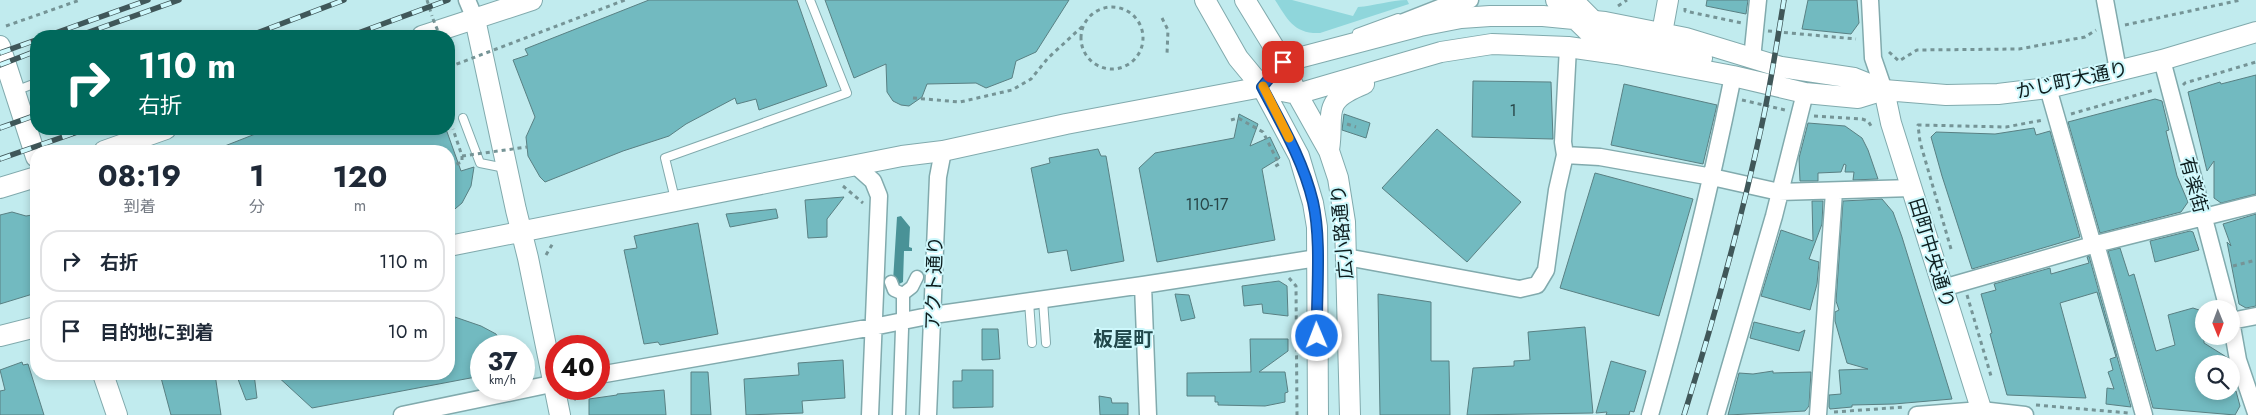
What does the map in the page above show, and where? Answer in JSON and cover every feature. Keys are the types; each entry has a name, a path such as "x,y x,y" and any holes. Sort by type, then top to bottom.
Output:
{"street":[{"path":"467,0 475,19 545,340"},
{"path":"441,30 532,0"},
{"name":"広小路通り","path":"1205,0 1238,58 1246,68 1265,83 1305,173 1316,219 1318,415"},
{"name":"広小路通り","path":"1245,0 1292,60 1294,88 1329,151 1338,178 1345,222 1350,415"},
{"path":"1381,37 1395,26 1442,7 1470,0"},
{"path":"1556,0 1590,12 1662,33 1709,44 1781,67 1854,78 1884,90"},
{"path":"1752,59 1758,0"},
{"path":"1870,0 1873,58 1884,90"},
{"path":"2105,0 2118,70"},
{"path":"1662,33 1677,3"},
{"path":"1265,83 1292,60 1461,18 1543,16 1590,12"},
{"path":"1590,12 1602,31 1613,37 1691,55 1720,64 1736,77"},
{"path":"1590,12 1594,36 1605,42 1692,60 1736,77"},
{"name":"かじ町大通り","path":"1884,90 1976,95 2048,88 2162,60 2256,32"},
{"path":"1294,88 1300,82 1437,44 1462,41 1568,47 1736,77 1805,92 1855,98 1884,90"},
{"path":"455,245 855,165 918,153 942,151 1265,83 1294,88 1441,52 1492,44"},
{"path":"0,46 32,145"},
{"path":"1346,257 1520,289 1537,285 1546,270 1557,190 1565,155 1563,142 1568,47"},
{"path":"1329,151 1331,137 1330,116 1335,102 1341,95 1370,82 1451,59 1461,50"},
{"name":"有楽街","path":"2162,60 2226,300"},
{"path":"1650,415 1673,336 1736,77"},
{"path":"2048,88 2094,244 2140,414"},
{"name":"田町中央通り","path":"1884,90 1891,123 1982,412"},
{"path":"1716,415 1805,92"},
{"path":"121,145 149,135"},
{"name":"アクト通り","path":"928,415 938,177 942,151"},
{"path":"1565,155 1600,156 1779,192 1834,192 1912,188"},
{"path":"855,165 874,181 879,196 870,415"},
{"path":"0,188 30,179"},
{"path":"1821,414 1834,192"},
{"path":"1943,288 2094,244 2256,204"},
{"path":"610,373 873,327 933,314 1036,301 1317,258"},
{"path":"903,294 912,287 917,276"},
{"path":"891,282 894,290 903,294"},
{"path":"1144,285 1148,415"},
{"path":"903,294 903,314"},
{"path":"2240,319 2256,316"},
{"path":"0,336 30,328"},
{"path":"899,415 902,329"},
{"path":"2235,345 2238,360 2256,414"},
{"path":"105,380 117,415"},
{"path":"402,415 545,385"},
{"path":"557,400 560,415"},
{"path":"1914,410 1982,412 2027,409"}],"lane":[{"path":"675,201 665,158 846,93 810,0"},
{"path":"1292,60 1319,45 1368,29 1444,0"},
{"path":"15,91 30,85"},
{"path":"463,118 480,163 507,168"},
{"path":"1032,343 1036,301"},
{"path":"1036,301 1046,343"}],"path":[{"path":"6,26 80,0"},
{"path":"427,0 438,30"},
{"path":"455,64 625,0"},
{"path":"1590,12 1628,0"},
{"path":"2122,22 2125,26 2241,0"},
{"path":"1677,3 1684,11 1746,24"},
{"path":"913,98 960,102 1012,90 1031,79 1048,58 1085,24 1091,16 1104,8 1119,8 1128,11 1141,27 1142,47 1137,56 1125,66 1110,68 1100,66 1085,53 1082,33 1085,24"},
{"path":"1162,18 1168,30 1167,54"},
{"path":"1884,46 1899,61 1917,50 2019,49 2085,37 2097,29"},
{"path":"1765,31 1856,40 1860,35"},
{"path":"2182,92 2185,83 2256,62"},
{"path":"2070,114 2154,90 2158,93"},
{"path":"1740,108 1742,100 1793,112"},
{"path":"1814,116 1862,119 1868,121 1875,132"},
{"path":"1231,120 1238,118 1263,132 1279,164 1274,167"},
{"path":"1952,254 1920,142 1918,125 2006,127 2050,119"},
{"path":"455,135 462,156 462,162 455,165"},
{"path":"462,156 527,147"},
{"path":"842,185 864,203 863,212"},
{"path":"547,263 546,254 552,244 560,241"},
{"path":"2227,267 2256,260"},
{"path":"1282,276 1289,278 1296,286 1297,415"},
{"path":"1965,290 1993,383"},
{"path":"2027,409 2140,414"},
{"path":"1821,414 1914,410"}],"shaded area":[{"path":"1275,0 1292,0 1353,16 1358,7 1401,0 1407,0 1409,4 1320,33 1311,33 1293,24"},
{"path":"901,216 910,227 909,247 912,248 912,251 904,251 903,282 897,285 893,281 897,217"}],"building":[{"path":"649,0 797,0 827,86 759,110 756,99 737,104 735,98 686,124 669,136 623,151 545,182 528,156 526,137 535,117 513,60 528,55 525,49"},
{"path":"825,0 1069,0 1036,52 1016,61 1012,78 986,88 976,83 927,84 922,97 909,106 893,101 887,92 886,64 854,78"},
{"path":"1707,0 1748,0 1746,14 1706,6"},
{"path":"1808,0 1857,0 1859,23 1851,34 1802,29"},
{"path":"2256,75 2256,194 2221,203 2214,198 2214,161 2207,171 2188,92 2220,82 2221,84"},
{"path":"1473,81 1551,82 1553,139 1472,137"},
{"path":"1624,84 1717,105 1703,164 1611,145"},
{"path":"2155,99 2162,101 2169,130 2166,131 2177,176 2188,202 2181,212 2100,233 2068,122"},
{"path":"1239,114 1258,124 1250,146 1270,137 1280,158 1262,169 1275,240 1157,262 1139,168 1155,153 1234,138"},
{"path":"1344,114 1370,123 1366,138 1342,130"},
{"path":"1808,123 1845,126 1862,138 1878,179 1853,180 1854,172 1845,172 1846,165 1844,164 1841,172 1818,173 1818,181 1800,181 1799,158"},
{"path":"2034,128 2036,135 2050,131 2080,237 1972,269 1931,137 1936,132 1995,134"},
{"path":"1437,129 1521,202 1467,262 1382,188"},
{"path":"253,135 448,135 452,145 227,145"},
{"path":"1098,149 1101,156 1106,156 1124,261 1071,271 1067,250 1048,253 1031,168 1050,163 1049,158"},
{"path":"455,154 461,171 474,167 471,186 462,203 455,209"},
{"path":"1595,173 1693,199 1659,316 1560,288"},
{"path":"844,197 827,219 827,237 808,238 805,200"},
{"path":"1882,199 1893,212 1902,237 1952,399 1894,404 1852,405 1852,407 1830,409 1829,395 1841,394 1839,370 1868,369 1847,363 1835,321 1835,312 1839,310 1836,301 1843,201"},
{"path":"1812,201 1823,201 1822,224 1809,259 1819,262 1817,284 1810,310 1761,296 1781,230 1813,241"},
{"path":"776,209 778,218 730,227 726,214"},
{"path":"12,212 30,215 30,295 0,304 0,215"},
{"path":"2256,214 2256,306 2246,308 2240,305 2227,242 2231,246 2223,224"},
{"path":"698,223 718,334 660,345 658,342 644,344 624,250 637,248 634,236"},
{"path":"2190,231 2193,232 2199,250 2155,262 2150,241"},
{"path":"2120,248 2129,276 2134,274 2156,351 2175,345 2168,315 2195,309 2195,345 2207,345 2223,355 2195,355 2195,400 2238,400 2240,406 2235,415 2153,408 2108,251"},
{"path":"2089,256 2131,407 2106,404 2107,388 2114,389 2108,372 2113,370 2110,359 2116,357 2097,292 2060,303 2086,398 2007,395 1981,294 1996,290 1994,284 2050,268 2051,274 2089,263 2087,257"},
{"path":"1279,281 1287,286 1288,316 1263,313 1262,304 1244,306 1242,286"},
{"path":"1175,294 1189,295 1195,318 1181,321"},
{"path":"1378,294 1431,302 1431,361 1449,361 1450,415 1380,415"},
{"path":"455,317 481,326 497,335 470,335 470,378 312,408 282,380 455,380"},
{"path":"1754,322 1799,333 1805,330 1799,351 1750,338"},
{"path":"1585,327 1593,413 1467,415 1473,368 1514,366 1514,361 1530,360 1528,332"},
{"path":"982,329 998,329 1000,359 982,360"},
{"path":"1250,339 1288,339 1288,351 1259,372 1285,372 1288,392 1285,393 1285,402 1265,406 1218,405 1218,402 1215,402 1215,396 1187,396 1187,373 1251,372"},
{"path":"843,360 845,398 802,401 803,413 746,415 744,379 799,375 798,363"},
{"path":"1611,361 1646,371 1634,412 1630,411 1629,415 1606,415 1607,412 1596,413"},
{"path":"22,362 23,365 28,364 30,380 33,380 44,415 0,415 0,391 5,390 0,370"},
{"path":"962,370 993,370 993,407 953,408 953,381 962,381"},
{"path":"1773,371 1773,373 1811,372 1809,406 1805,411 1728,415 1739,373 1753,374"},
{"path":"691,372 708,372 711,415 691,415"},
{"path":"162,380 216,380 221,415 171,415"},
{"path":"238,380 255,380 257,398 246,400"},
{"path":"664,390 666,415 589,415 589,400 610,400 610,396"},
{"path":"1099,396 1111,398 1112,403 1128,403 1128,415 1100,415"}],"railway":[{"path":"64,30 148,0"},
{"path":"95,30 179,0"},
{"path":"265,30 344,0"},
{"path":"366,30 448,0"},
{"path":"1684,415 1716,307 1754,161 1771,78 1784,0"},
{"path":"0,53 30,42"},
{"path":"0,65 30,53"},
{"path":"0,128 30,117"},
{"path":"40,145 69,135"},
{"path":"0,159 30,149"}],"slow traffic":[{"path":"1263,86 1289,138"}],"district":[{"name":"板屋町","path":"1123,339"}],"route":[{"path":"1283,62 1262,87 1299,156 1313,203 1316,227 1317,336"}]}
